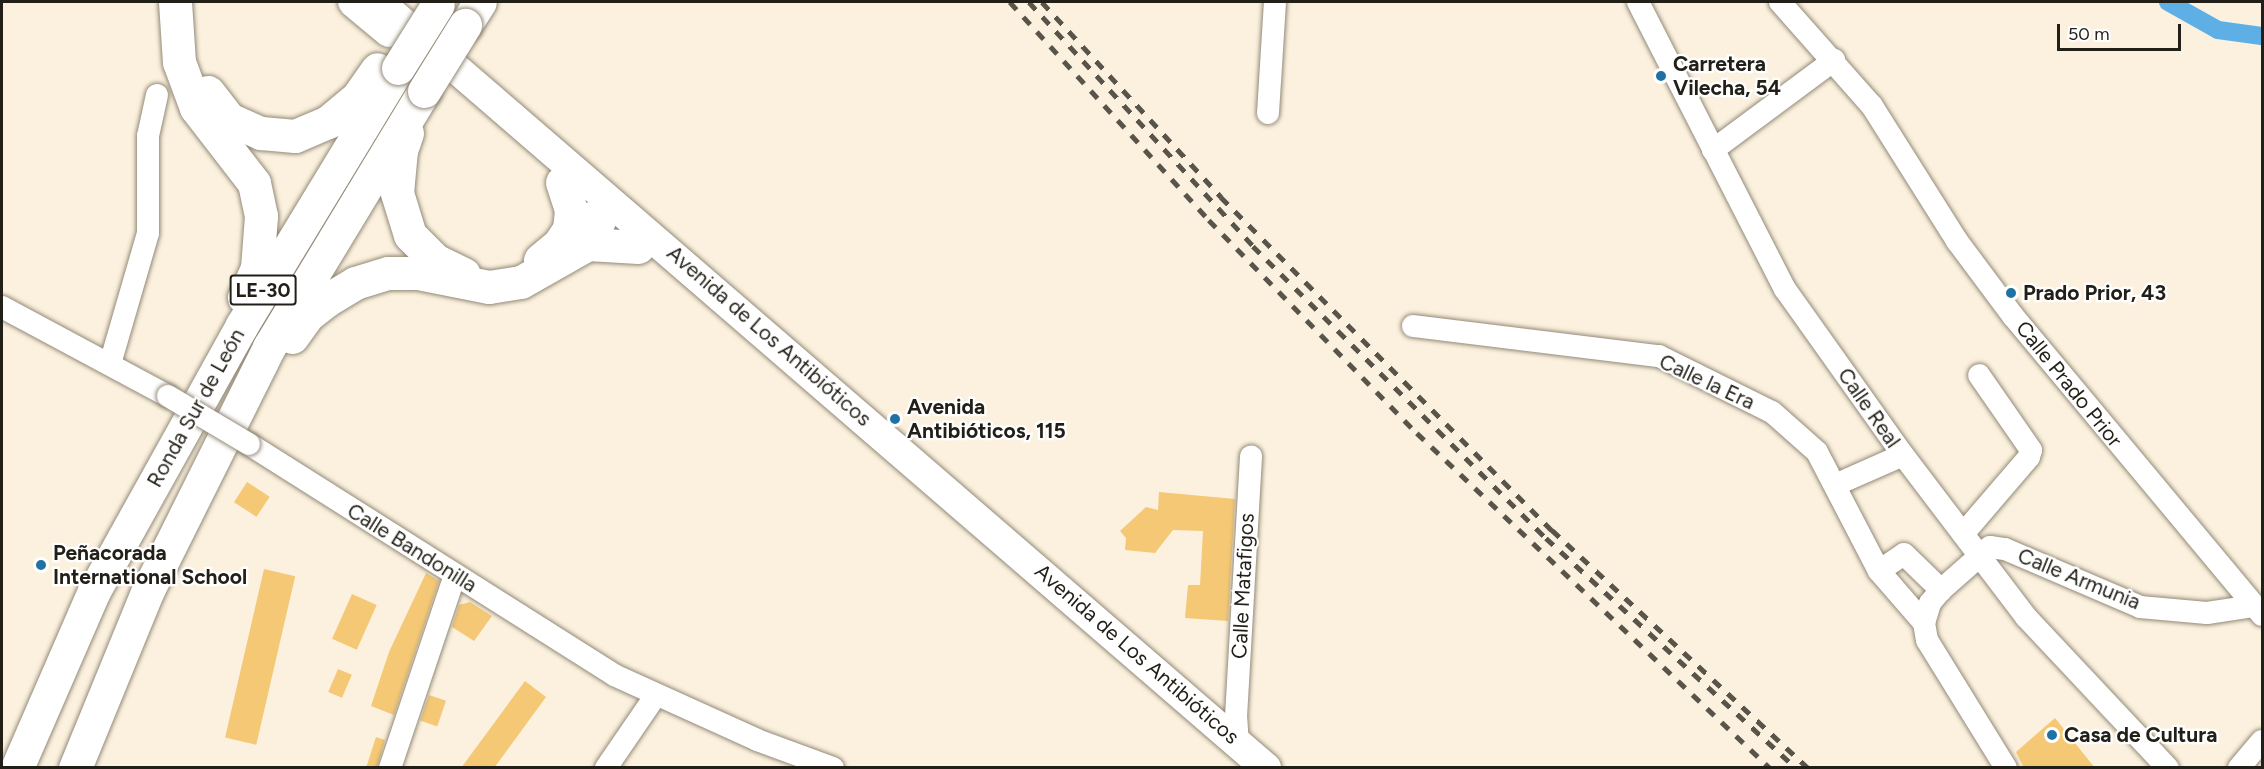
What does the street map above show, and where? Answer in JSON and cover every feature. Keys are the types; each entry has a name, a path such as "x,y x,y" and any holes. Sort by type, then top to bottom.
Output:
{"highway":[{"path":"94,591 257,268 261,216 254,183 196,108 179,62 175,2"},
{"path":"188,2 188,33 196,72 229,119 261,133 295,136 328,122 357,98 392,63"},
{"name":"Ronda Sur de León","path":"17,768 94,591 242,325 392,63 433,2"},
{"name":"Ronda Sur de León","path":"75,768 148,590 268,347 472,13"},
{"path":"424,91 401,150 397,193 410,235 435,260 463,274 501,276 540,260 559,244 586,230"},
{"path":"562,182 571,210 586,230 611,242 638,247"},
{"path":"240,405 309,315 355,283 388,273 418,273 489,287 521,282 586,230"}],"main road":[{"path":"353,2 562,182"},
{"name":"Avenida de Los Antibióticos","path":"380,2 1038,568 1234,744"},
{"path":"427,42 463,84 589,194 586,230 629,229 774,352 811,372"},
{"name":"Avenida de Los Antibióticos","path":"638,247 1058,612 1266,768"},
{"path":"896,470 931,489 1021,566 1038,568 1042,587 1058,612"}],"street":[{"path":"1268,113 1275,2"},
{"name":"Calle Real","path":"1638,2 1785,289 1903,455 2026,617 2168,768"},
{"name":"Calle Prado Prior","path":"1780,2 1834,60 1872,106 1957,241 2013,316 2258,610"},
{"path":"1713,150 1834,60"},
{"path":"110,364 148,233 148,136 157,95"},
{"name":"Calle Bandonilla","path":"3,313 110,364 168,396 249,444 614,675 656,695 833,768"},
{"name":"Calle la Era","path":"1413,326 1659,356 1772,412 1818,452 1879,572 1924,623 1927,640 2006,768"},
{"path":"1963,534 2029,457 2031,450 1979,375"},
{"path":"1835,485 1903,455"},
{"name":"Calle Matafigos","path":"1234,744 1251,456"},
{"name":"Calle Armunia","path":"1979,557 1990,547 2005,549 2140,607 2206,613 2258,610"},
{"path":"1879,572 1905,554 1941,590"},
{"path":"1924,623 1930,603 1941,590 1979,557"},
{"path":"390,768 455,575"},
{"path":"606,768 656,695"},
{"path":"2239,768 2262,741"}],"building":[{"path":"247,482 270,497 257,517 234,502"},
{"path":"1159,492 1235,499 1228,621 1185,618 1188,585 1200,585 1203,531 1173,530 1155,553 1125,550 1126,538 1120,531 1146,507 1158,510"},
{"path":"264,569 295,576 256,745 225,738"},
{"path":"426,573 439,581 394,715 371,706 389,652"},
{"path":"352,594 377,605 357,650 332,639"},
{"path":"470,602 492,616 474,641 452,627 459,605"},
{"path":"338,669 352,675 342,698 328,692"},
{"path":"525,681 546,697 494,768 461,768"},
{"path":"429,695 446,701 437,726 420,721"},
{"name":"Casa de Cultura","path":"2055,718 2095,768 2024,768 2016,752"},
{"path":"376,737 385,740 377,768 366,768"}],"waterway":[{"path":"2168,2 2218,30 2262,36"}],"railway":[{"path":"1010,2 1209,220 1417,433 1770,768"},
{"path":"1029,2 1253,246 1546,538 1791,763"},
{"path":"1042,2 1221,197 1552,530 1808,768"}],"place":[{"name":"Carretera Vilecha, 54","path":"1661,76"},
{"name":"Prado Prior, 43","path":"2011,293"},
{"name":"Avenida Antibióticos, 115","path":"895,419"},
{"name":"Peñacorada International School","path":"41,565"},
{"name":"Casa de Cultura","path":"2052,735"}]}
